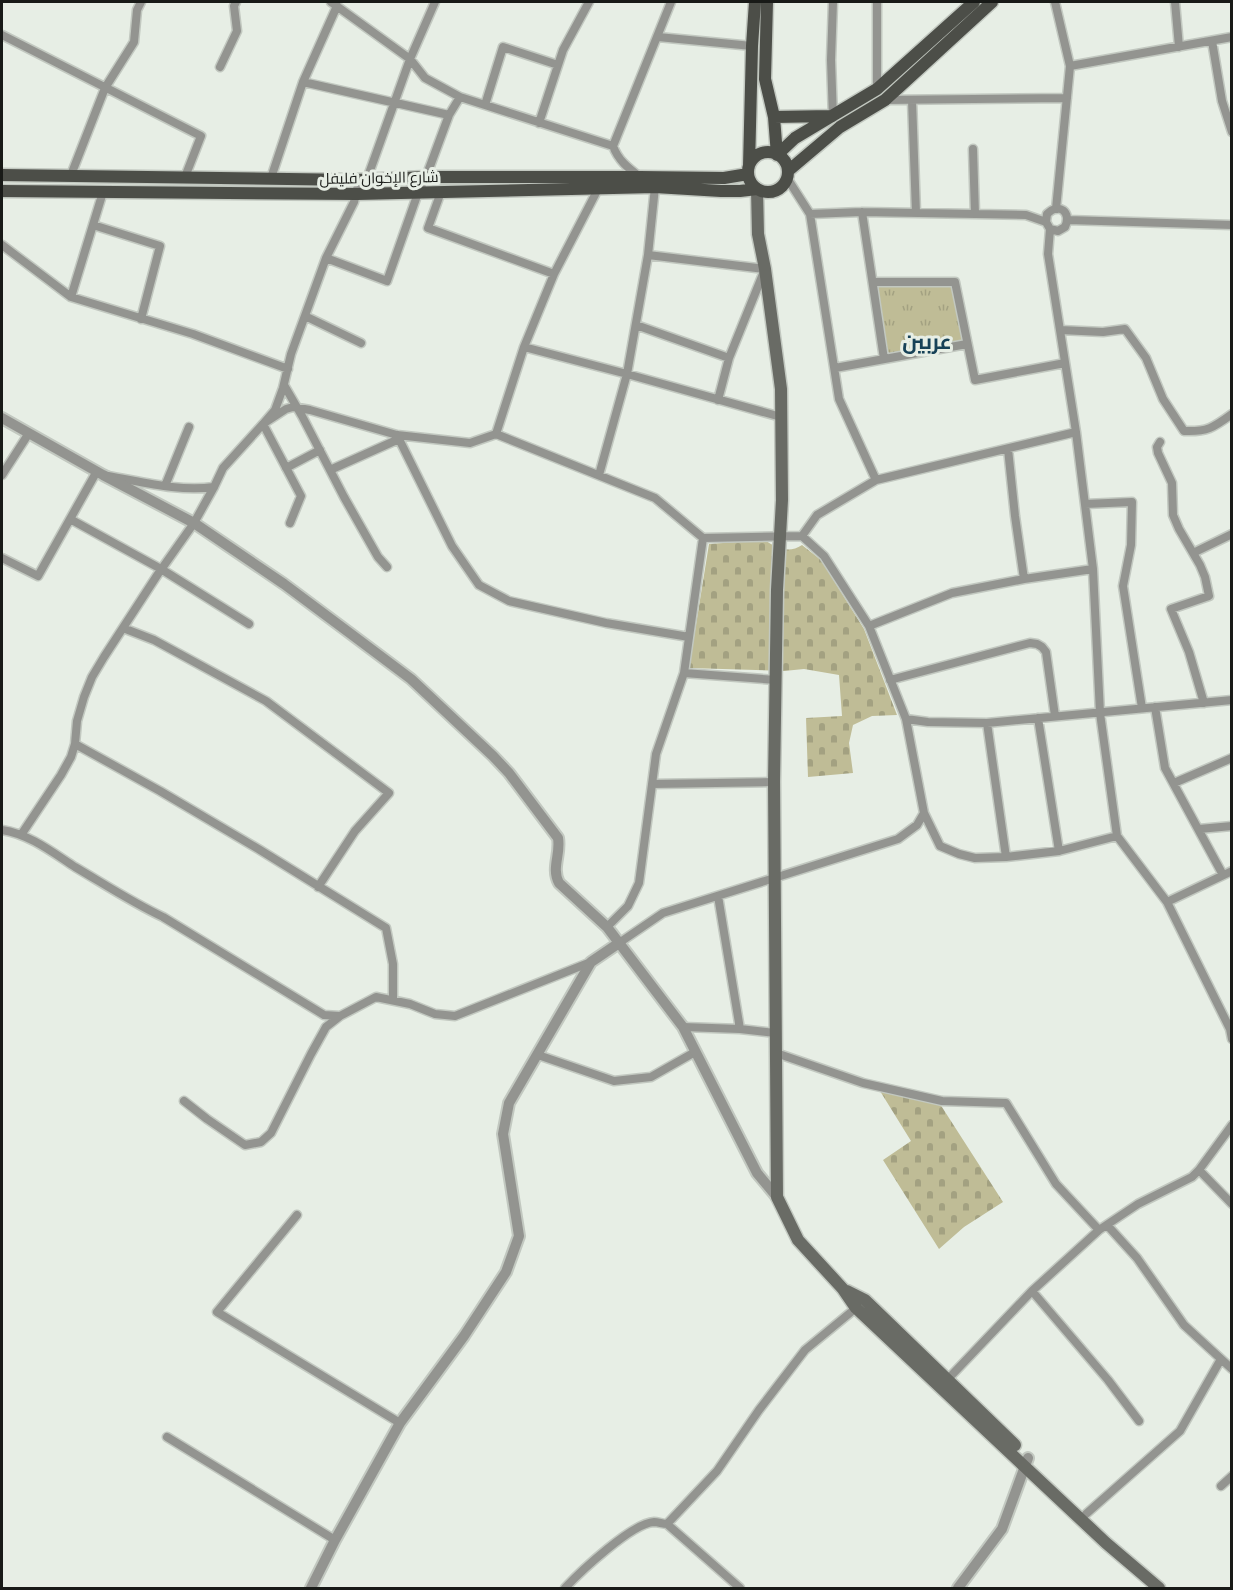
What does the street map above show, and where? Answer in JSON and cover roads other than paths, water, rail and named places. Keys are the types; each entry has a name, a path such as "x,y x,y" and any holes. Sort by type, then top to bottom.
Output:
{"main road":[{"path":"749,170 753,159 759,154 767,153 777,155 786,164 787,175 783,186 770,192 757,189 751,183 749,170 755,2"},
{"path":"767,2 765,79 774,117 777,155"},
{"path":"777,155 795,138 832,116 881,95 974,2"},
{"path":"787,175 992,2"},
{"path":"774,117 832,116"},
{"name":"شارع الإخوان فليفل","path":"2,174 362,180 426,177 724,178 749,170"},
{"name":"شارع الإخوان فليفل","path":"2,192 357,194 655,187 730,191 757,189"},
{"path":"757,189 758,234 781,389 782,500 777,590 774,782 777,1197 798,1240 843,1289 856,1308 1170,1588"},
{"path":"843,1289 865,1300 947,1380 1106,1543 1159,1588"}],"street":[{"path":"71,175 105,87 134,42 137,10 141,2"},
{"path":"220,67 237,31 234,6 236,2"},
{"path":"21,835 71,757 75,744 77,721 88,687 104,657 194,523 223,468 275,410 291,354 326,258 354,202 435,2"},
{"path":"539,123 563,50 589,2"},
{"path":"640,177 617,156 613,146 671,2"},
{"path":"833,2 832,116 840,128"},
{"path":"877,2 881,95 912,100 1067,98"},
{"path":"1055,2 1070,66 1056,209"},
{"path":"1175,2 1179,47"},
{"path":"271,178 303,82 334,4 411,59 425,78 460,98 613,146"},
{"path":"2,35 201,136 185,177"},
{"path":"658,37 752,46"},
{"path":"1070,66 1232,38"},
{"path":"1212,41 1222,101 1232,132"},
{"path":"485,105 503,47 558,65"},
{"path":"303,82 448,115"},
{"path":"326,258 387,281 448,115 460,98"},
{"path":"912,100 916,213"},
{"path":"973,149 975,214"},
{"path":"787,175 810,214 839,399 876,480"},
{"path":"599,475 627,374 648,255 655,187"},
{"path":"496,434 524,347 554,274 598,189"},
{"path":"71,297 103,192"},
{"path":"441,192 428,228 554,274"},
{"path":"1068,220 1063,211 1056,209 1047,214 1048,254 1076,432 1093,569 1100,712 1117,836 1167,902 1231,1029 1232,1039"},
{"path":"810,214 862,212 1026,215 1054,230 1062,230 1068,220"},
{"path":"862,212 884,359"},
{"path":"1068,220 1232,225"},
{"path":"93,225 160,246 141,319"},
{"path":"2,245 71,297 193,334 288,369"},
{"path":"648,255 765,269 729,358 718,400"},
{"path":"873,282 955,282 975,380 1065,363"},
{"path":"305,316 361,343"},
{"path":"636,325 729,358"},
{"path":"1060,330 1103,332 1125,328 1146,358 1163,399 1184,431 1198,431 1214,427 1232,414"},
{"path":"835,368 968,344"},
{"path":"524,347 781,417"},
{"path":"284,385 303,416 378,557 387,567"},
{"path":"263,424 293,407 398,437 470,443 496,434 655,498 703,538 802,536 824,556 869,626 906,719 924,813 940,846 975,858 1006,857 1059,851 1117,836"},
{"path":"2,418 194,523 284,584 411,679 493,756 509,773 558,838 559,847 555,870 559,883 607,927 683,1028 757,1173 777,1197"},
{"path":"263,424 301,496 290,523"},
{"path":"165,486 189,427"},
{"path":"802,536 817,515 876,480 1076,432"},
{"path":"2,475 29,433"},
{"path":"330,470 398,437"},
{"path":"398,437 452,546 478,585 508,601 606,623 689,637"},
{"path":"1160,442 1157,447 1158,453 1172,483 1173,514 1205,577 1209,596 1171,609 1189,652 1204,703"},
{"path":"1008,449 1024,579"},
{"path":"286,468 320,450"},
{"path":"100,473 165,486 201,489 214,487"},
{"path":"2,558 38,576 70,519 100,473"},
{"path":"1085,504 1132,502 1131,545 1123,586 1142,708"},
{"path":"70,519 161,569 249,624"},
{"path":"1193,553 1232,534"},
{"path":"607,927 628,906 639,883 656,754 684,673 703,538"},
{"path":"869,626 952,594 1024,579 1093,569"},
{"path":"123,628 154,640 266,701 389,794 355,831 318,887"},
{"path":"890,680 1004,649 1030,643 1037,644 1046,652 1055,716"},
{"path":"684,673 776,680"},
{"path":"906,719 928,722 987,723 1232,700"},
{"path":"1155,707 1165,768 1227,873 1167,902"},
{"path":"1038,718 1059,851"},
{"path":"987,723 1006,857"},
{"path":"75,744 260,850 386,928 393,964 393,1000"},
{"path":"1174,783 1232,758"},
{"path":"652,784 774,782"},
{"path":"184,1101 245,1145 261,1142 271,1133 326,1027 340,1016 376,997 410,1004 435,1014 455,1016 591,962 663,913 898,839 916,825 924,813"},
{"path":"1199,829 1232,826"},
{"path":"2,830 21,835 45,847 324,1015 340,1016"},
{"path":"718,896 741,1029"},
{"path":"311,1588 400,1423 464,1336 506,1272 519,1236 503,1134 509,1102 591,962"},
{"path":"683,1028 741,1029 775,1033"},
{"path":"538,1055 614,1081 651,1077 695,1052"},
{"path":"776,1053 863,1083 942,1101 1006,1103 1056,1184 1099,1230"},
{"path":"947,1380 1032,1291 1099,1230 1138,1204 1183,1182 1199,1170 1232,1125"},
{"path":"1199,1170 1232,1204"},
{"path":"297,1215 217,1312 400,1423"},
{"path":"1107,1225 1137,1258 1184,1324 1232,1369"},
{"path":"1032,1291 1108,1380 1139,1421"},
{"path":"667,1524 717,1471 759,1410 805,1350 856,1308"},
{"path":"1086,1514 1180,1431 1221,1359"},
{"path":"167,1437 335,1540"},
{"path":"958,1588 1002,1529 1026,1462"},
{"path":"1221,1486 1232,1476"},
{"path":"565,1588 575,1576 602,1553 631,1531 652,1522 667,1524 740,1588"}],"district":[{"name":"عربين","path":"927,342"}]}
